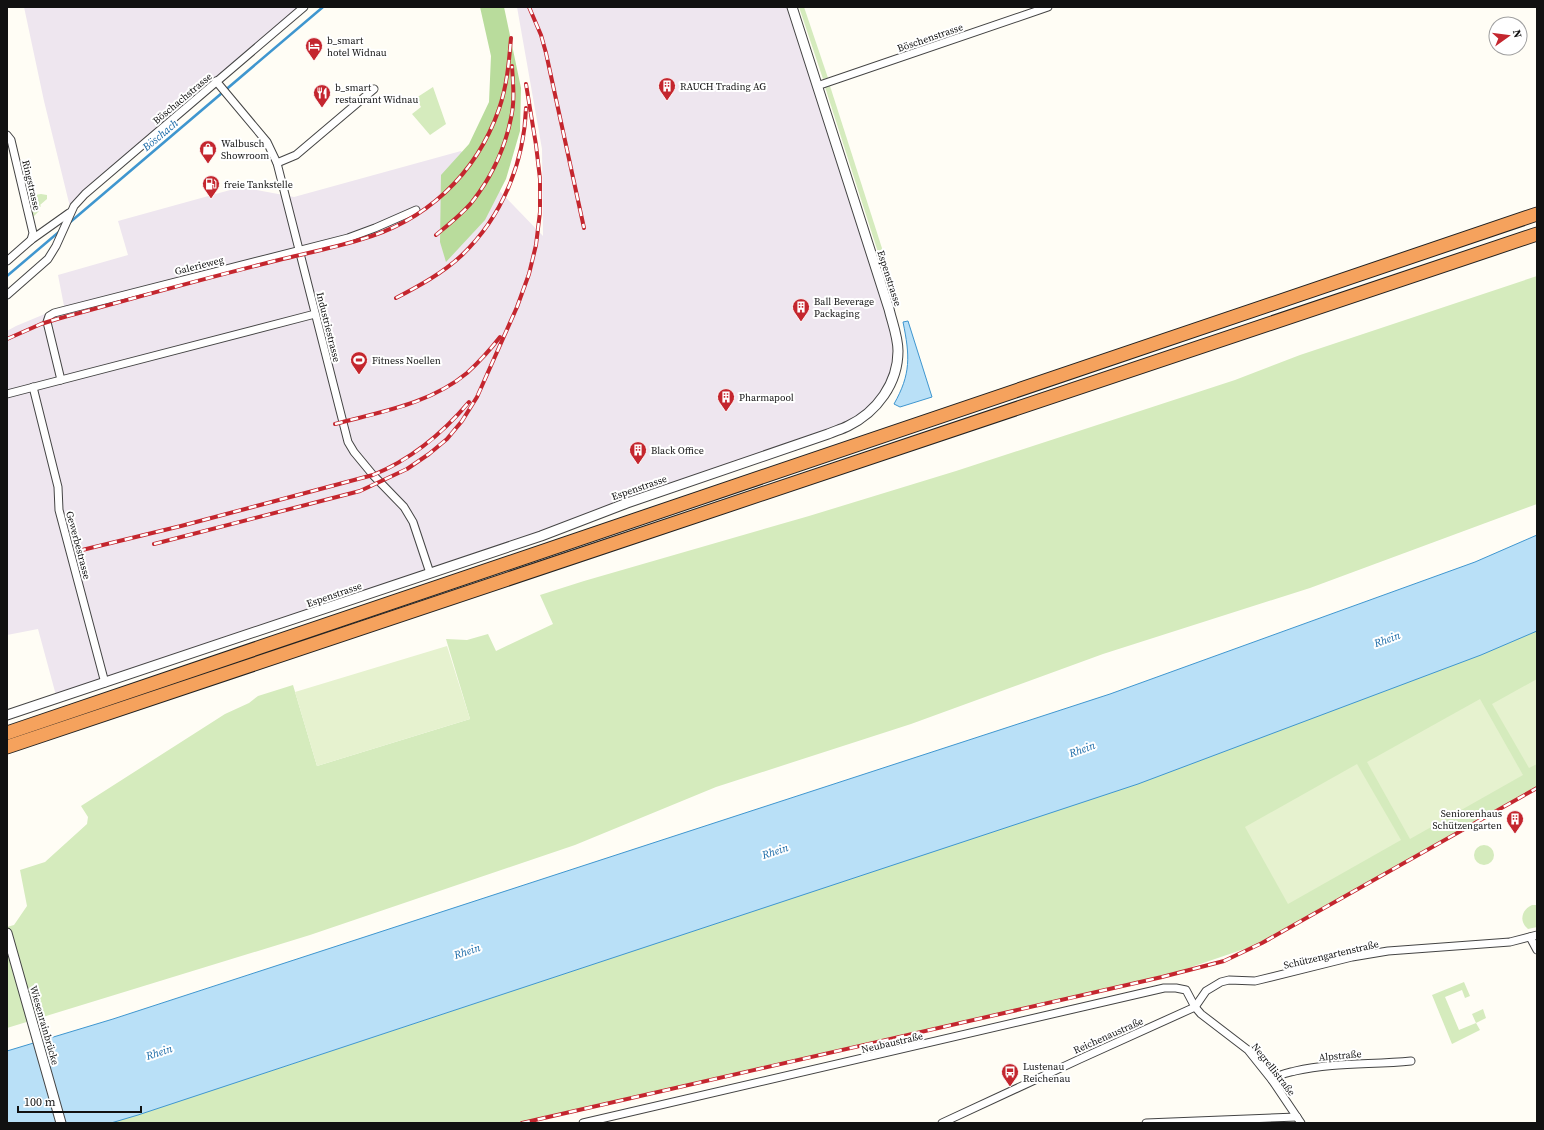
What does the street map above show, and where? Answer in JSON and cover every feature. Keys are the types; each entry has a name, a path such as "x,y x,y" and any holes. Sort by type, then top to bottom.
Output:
{"highway":[{"path":"7,733 1537,214"},
{"path":"7,747 1537,234"}],"street":[{"name":"Böschachstrasse","path":"7,261 31,240 71,211 85,194 304,7"},
{"name":"Espenstrasse","path":"7,715 541,536 627,502 848,426 866,416 877,405 893,379 898,351 896,334 792,7"},
{"name":"Böschenstrasse","path":"817,86 1048,7"},
{"name":"Industriestrasse","path":"216,82 267,142 277,163 348,442 354,452 373,475 404,507 413,522 430,573"},
{"path":"277,163 296,155 374,89"},
{"name":"Ringstrasse","path":"7,136 12,140 25,195 33,233 31,240"},
{"name":"Böschachstrasse","path":"7,295 48,259 56,246 74,206"},
{"name":"Galerieweg","path":"61,380 47,322 49,316 54,313 348,238 416,210"},
{"path":"7,394 315,314"},
{"name":"Gewerbestrasse","path":"33,388 58,487 59,510 105,683"},
{"name":"Wiesenrainbrücke","path":"7,933 62,1123"},
{"name":"Schützengartenstraße","path":"1195,1007 1206,991 1221,982 1229,980 1254,981 1352,957 1388,952 1510,942 1533,936 1537,950"},
{"name":"Neubaustraße","path":"583,1123 1164,988 1186,990 1195,1007"},
{"name":"Negrellistraße","path":"1195,1007 1201,1014 1248,1050 1272,1080 1299,1120"},
{"name":"Reichenaustraße","path":"942,1123 1195,1007"},
{"name":"Alpstraße","path":"1272,1080 1278,1075 1308,1068 1347,1063 1393,1063 1411,1061"},
{"name":"Negrellistraße","path":"1146,1123 1299,1120"}],"shaded area":[{"path":"24,7 304,7 85,194 71,211 44,101"},
{"path":"517,7 791,7 898,351 885,394 848,425 57,699 38,629 7,635 7,331 64,306 58,275 128,255 118,221 241,187 294,197 461,151 543,236 542,149"}],"green space":[{"path":"480,7 504,7 521,88 520,131 506,179 485,220 446,262 440,242 441,175 469,144 489,102 491,56"},
{"path":"799,7 804,7 828,78 823,79"},
{"path":"830,86 897,295 892,296 825,87"},
{"path":"433,87 446,124 430,135 412,114 421,107 416,98"},
{"path":"35,195 47,195 47,199 40,205 41,206 38,209 39,211 33,217 30,200"},
{"path":"1537,276 1537,504 1310,588 1103,654 911,724 716,787 575,845 310,935 7,1028 7,927 14,925 27,906 20,870 45,862 87,824 88,817 81,806 225,714 249,703 258,696 293,685 317,766 470,719 446,639 467,640 488,634 496,651 553,624 540,595 956,471 1235,380 1300,355"},
{"path":"1537,630 1537,787 1262,943 1162,977 519,1123 107,1123 298,1062 979,836 1201,760"},
{"path":"447,646 470,719 317,766 295,692"},
{"path":"1537,679 1537,764 1529,768 1492,704"},
{"path":"1480,699 1523,775 1410,839 1367,762"},
{"path":"1357,764 1401,840 1288,904 1245,827"},
{"path":"1480,845 1488,845 1494,851 1494,859 1488,865 1480,865 1474,859 1474,851"},
{"path":"1532,905 1537,905 1537,927 1528,929 1523,923 1522,916 1525,910"},
{"path":"1464,982 1470,996 1465,998 1462,990 1445,997 1459,1030 1476,1023 1480,1030 1452,1044 1432,995"},
{"path":"1483,1009 1486,1018 1476,1023 1472,1014"}],"water":[{"path":"908,321 932,397 900,407 894,404 904,383 908,364 907,345 903,322"},
{"name":"Rhein","path":"1537,535 1537,631 1481,655 1138,784 138,1115 111,1123 7,1123 7,1051 113,1019 1110,694 1475,562"}],"waterway":[{"name":"Böschach","path":"68,224 323,7"},
{"name":"Böschach","path":"7,276 60,231"}],"railway":[{"path":"529,7 541,35 546,53 584,228"},
{"path":"7,339 41,324 57,319 234,271 347,244 383,232 405,221 426,208 445,192 462,175 477,155 489,133 502,100 507,74 511,38"},
{"path":"436,235 459,215 479,193 491,173 501,151 508,129 513,105 512,66"},
{"path":"154,544 360,491 407,469 429,454 447,439 462,421 477,397 517,307 529,274 536,245 540,212 540,179 526,84"},
{"path":"396,298 430,279 455,262 489,224 508,188 515,169 521,149 526,108"},
{"path":"335,424 404,406 421,400 453,384 467,373 500,337"},
{"path":"78,551 181,526 373,475 401,461 426,444 448,425 469,402"},
{"path":"522,1123 1162,977 1224,961 1262,943 1537,788"}],"place":[{"name":"b_smart hotel Widnau","path":"314,61"},
{"name":"RAUCH Trading AG","path":"667,101"},
{"name":"b_smart restaurant Widnau","path":"322,108"},
{"name":"Walbusch Showroom","path":"208,164"},
{"name":"freie Tankstelle","path":"211,199"},
{"name":"Ball Beverage Packaging","path":"801,322"},
{"name":"Fitness Noellen","path":"359,375"},
{"name":"Pharmapool","path":"726,412"},
{"name":"Black Office","path":"638,465"},
{"name":"Seniorenhaus Schützengarten","path":"1515,834"},
{"name":"Lustenau Reichenau","path":"1010,1087"}]}
